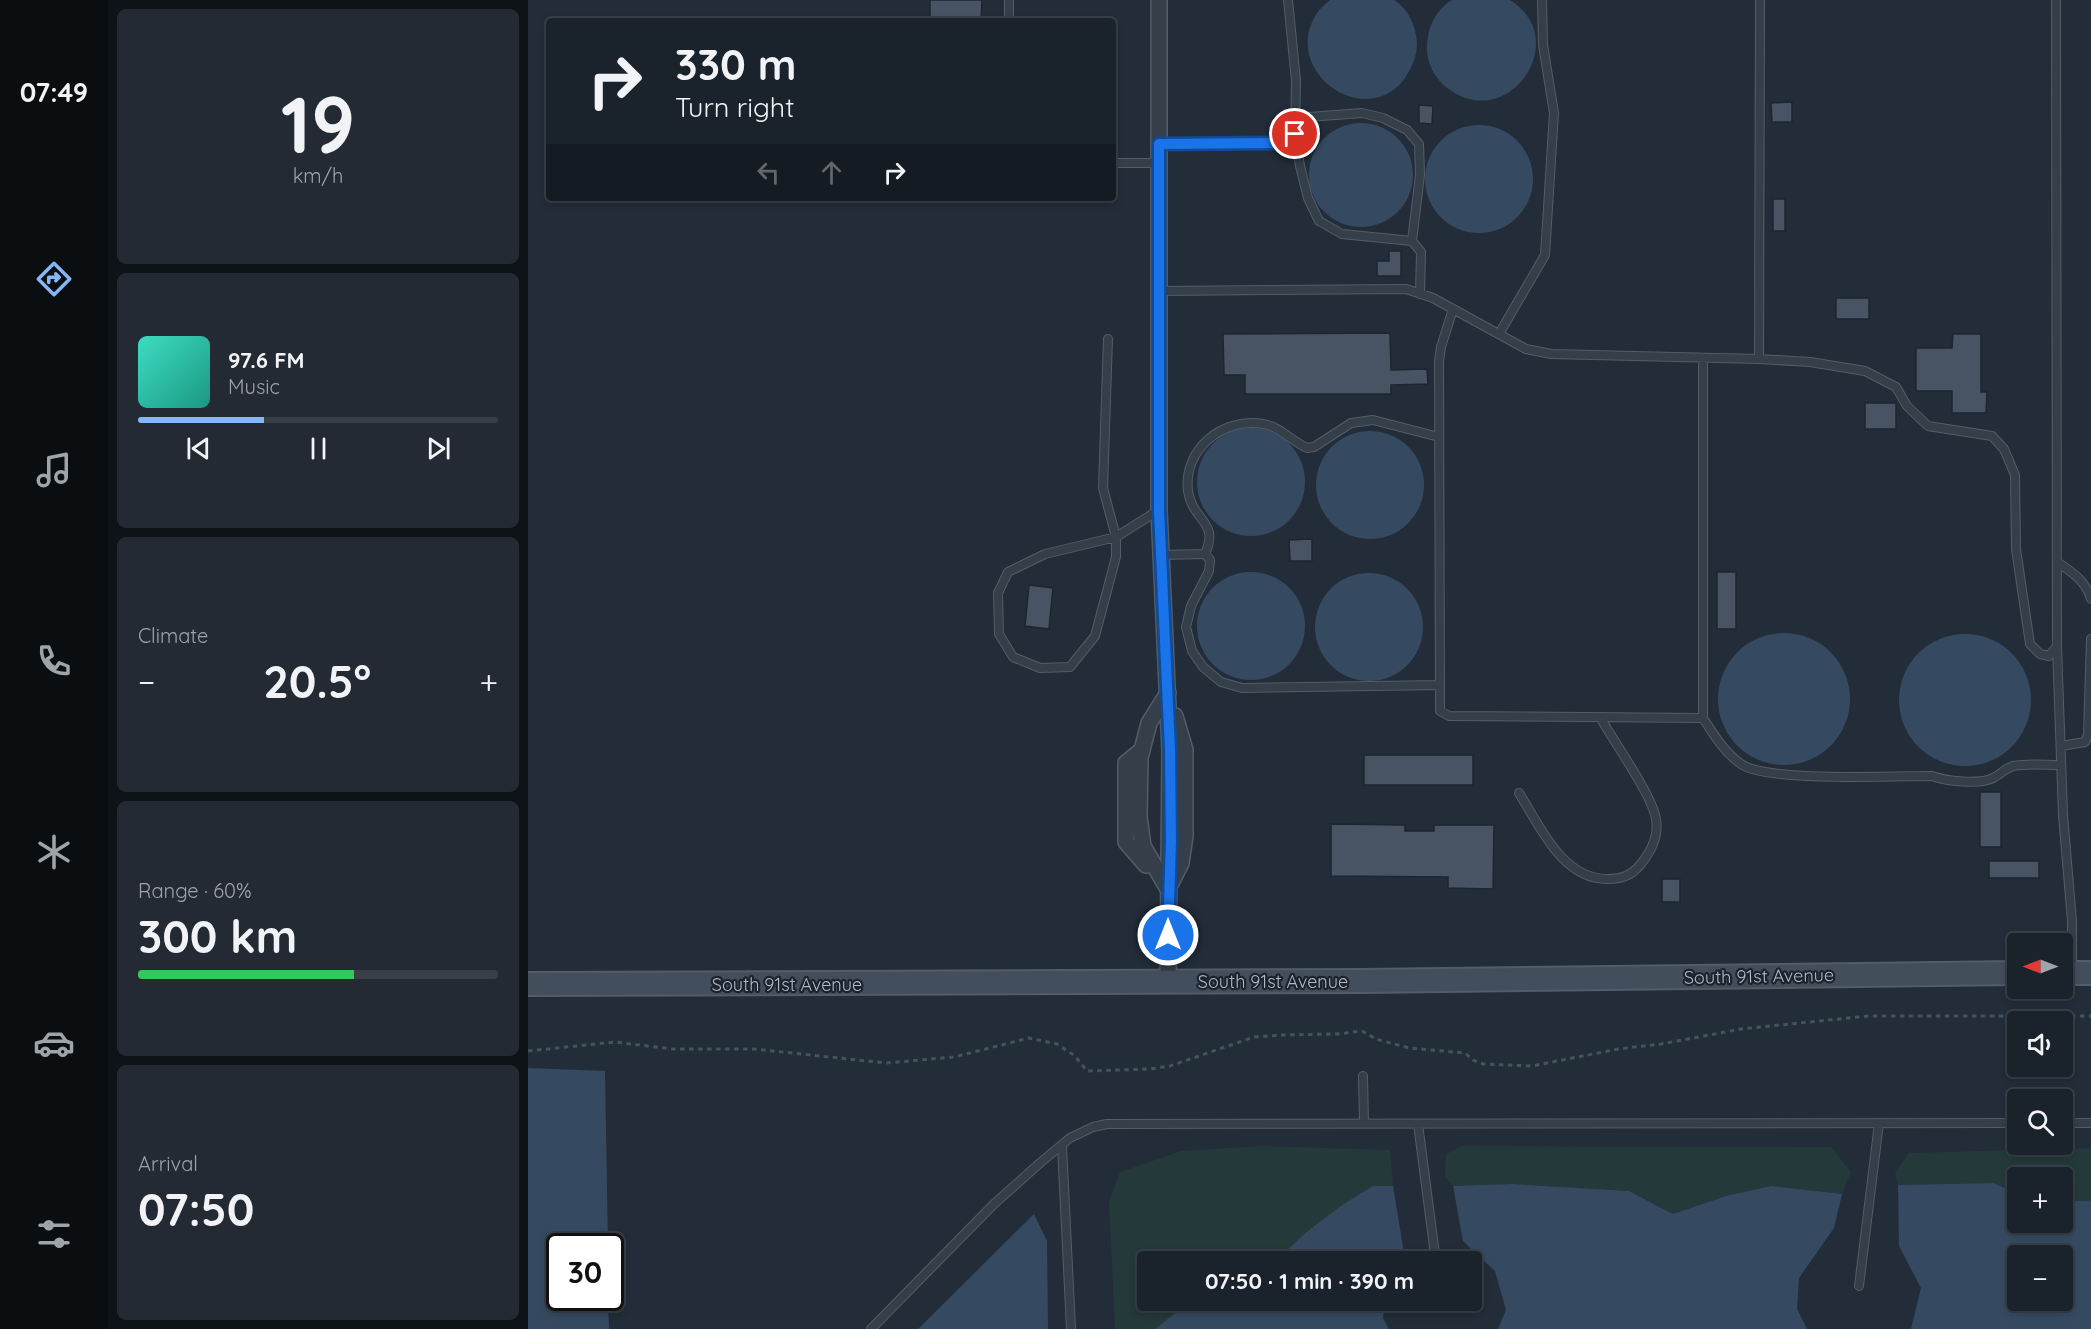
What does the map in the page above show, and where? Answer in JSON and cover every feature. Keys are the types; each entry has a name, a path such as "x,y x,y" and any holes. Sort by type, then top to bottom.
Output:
{"main road":[{"name":"South 91st Avenue","path":"528,984 2007,973"}],"street":[{"path":"1159,0 1159,510 1168,693 1185,750 1185,836 1181,863 1168,889 1168,981"},
{"path":"1168,693 1149,723 1140,758 1140,833 1143,846 1168,889"}],"lane":[{"path":"1009,0 1009,18"},
{"path":"1288,0 1296,81 1295,134 1308,198 1319,221 1342,234 1412,241"},
{"path":"1499,334 1545,255 1554,113 1543,45 1542,0"},
{"path":"1759,359 1760,0"},
{"path":"2056,0 2057,646 2063,815 2075,973"},
{"path":"1295,118 1362,113 1383,118 1407,130 1419,144 1420,176 1412,241 1420,252 1420,294"},
{"path":"1159,144 1280,143 1295,134"},
{"path":"1116,163 1159,163"},
{"path":"1159,291 1406,289 1453,309 1526,349 1551,354 1759,359 1810,362 1865,370 1896,387 1907,406 1928,426 1992,436 2004,449 2015,475 2016,549 2030,644 2040,654 2049,656 2057,646"},
{"path":"1453,309 1441,347 1439,362 1440,711 1449,716 1703,718"},
{"path":"1108,339 1103,488 1116,537 1116,557 1095,636 1070,667 1040,668 1013,657 999,634 998,593 1008,572 1045,554 1116,537 1159,510"},
{"path":"1703,358 1703,718 1723,748 1742,766 1792,775 1932,776 1945,781 1986,780 1995,777 2003,770 2016,766 2061,765"},
{"path":"1205,554 1210,542 1210,533 1190,501 1188,478 1193,459 1199,449 1216,432 1243,423 1263,424 1284,431 1307,448 1314,447 1351,423 1373,420 1439,437"},
{"path":"1161,555 1205,554"},
{"path":"1205,554 1210,560 1209,571 1191,606 1186,627 1192,651 1203,667 1221,682 1242,688 1440,685"},
{"path":"2057,562 2088,587 2091,599"},
{"path":"2061,746 2085,742 2088,735 2091,639"},
{"path":"1519,793 1558,854 1578,872 1598,879 1618,879 1634,873 1652,847 1656,819 1648,799 1603,723 1603,717"},
{"path":"1363,1076 1364,1123"},
{"path":"871,1329 994,1204 1070,1138 1093,1127 1107,1124 2007,1124"},
{"path":"1418,1124 1435,1251"},
{"path":"1859,1286 1879,1124"},
{"path":"2073,1124 2091,1124"},
{"path":"1062,1145 1071,1329"}],"path":[{"path":"528,1051 615,1042 672,1049 754,1049 886,1063 954,1057 1029,1038 1056,1044 1074,1056 1087,1071 1170,1066 1254,1037 1362,1031 1376,1039 1409,1048 1465,1053 1473,1060 1483,1064 1532,1066 1741,1029 1868,1016 2091,1016"}],"green space":[{"path":"1262,1146 1390,1150 1393,1186 1373,1186 1295,1242 1286,1251 1137,1251 1137,1311 1179,1311 1155,1329 1115,1329 1109,1201 1120,1172 1181,1151"},
{"path":"1463,1146 1831,1147 1851,1172 1842,1194 1771,1186 1726,1196 1673,1214 1629,1191 1512,1184 1453,1186 1445,1177 1446,1154"},
{"path":"2073,1148 2091,1148 2091,1201 2073,1201 2073,1167 2007,1167 2007,1189 1992,1183 1898,1185 1895,1172 1909,1153 2007,1150 2007,1155 2073,1155"}],"water":[{"path":"1330,0 1394,0 1408,13 1416,37 1415,57 1405,78 1388,93 1369,99 1350,96 1332,88 1318,73 1309,55 1308,35 1317,13"},
{"path":"1452,0 1510,0 1528,17 1536,37 1534,58 1525,77 1510,92 1491,100 1469,99 1446,87 1434,74 1427,52 1429,33 1437,14"},
{"path":"1361,123 1381,127 1398,138 1409,155 1413,175 1409,195 1398,212 1381,223 1361,227 1341,223 1324,212 1313,195 1309,175 1313,155 1324,138 1341,127"},
{"path":"1479,125 1500,129 1517,141 1529,158 1533,179 1529,200 1517,217 1500,229 1479,233 1458,229 1441,217 1429,200 1425,179 1429,158 1441,141 1458,129"},
{"path":"1251,428 1272,432 1289,444 1301,461 1305,482 1301,503 1289,520 1272,532 1251,536 1230,532 1213,520 1201,503 1197,482 1201,461 1213,444 1230,432"},
{"path":"1370,431 1391,435 1408,447 1420,464 1424,485 1420,506 1408,523 1391,535 1370,539 1349,535 1332,523 1320,506 1316,485 1320,464 1332,447 1349,435"},
{"path":"1251,572 1272,576 1289,588 1301,605 1305,626 1301,647 1289,664 1272,676 1251,680 1230,676 1213,664 1201,647 1197,626 1201,605 1213,588 1230,576"},
{"path":"1369,573 1390,577 1407,589 1419,606 1423,627 1419,648 1407,665 1390,677 1369,681 1348,677 1331,665 1319,648 1315,627 1319,606 1331,589 1348,577"},
{"path":"1784,633 1809,638 1831,652 1845,674 1850,699 1845,724 1831,746 1809,760 1784,765 1759,760 1737,746 1723,724 1718,699 1723,674 1737,652 1759,638"},
{"path":"1965,634 1990,639 2012,653 2026,675 2031,700 2026,725 2012,747 1990,761 1965,766 1940,761 1918,747 1904,725 1899,700 1904,675 1918,653 1940,639"},
{"path":"528,1068 605,1071 608,1233 546,1233 546,1311 608,1311 609,1329 528,1329"},
{"path":"1993,1183 2007,1189 2007,1233 2073,1233 2073,1201 2091,1201 2091,1329 1911,1329 1921,1288 1899,1246 1898,1185"},
{"path":"1512,1184 1629,1191 1673,1214 1726,1196 1771,1186 1842,1194 1834,1228 1799,1278 1797,1309 1807,1329 1498,1329 1506,1310 1495,1271 1482,1259 1482,1251 1474,1251 1463,1241 1453,1186"},
{"path":"1373,1186 1393,1186 1404,1251 1286,1251 1322,1220"},
{"path":"1034,1214 1047,1241 1048,1329 918,1329"},
{"path":"1178,1311 1384,1311 1383,1318 1389,1329 1155,1329"}],"building":[{"path":"930,0 982,0 981,18 930,18"},
{"path":"1792,102 1792,122 1772,122 1771,103"},
{"path":"1419,105 1433,106 1432,124 1419,123"},
{"path":"1773,199 1785,199 1785,231 1773,231"},
{"path":"1389,251 1401,251 1401,276 1377,276 1377,261 1389,261"},
{"path":"1836,298 1869,298 1869,319 1836,319"},
{"path":"1390,333 1391,370 1427,369 1428,384 1391,385 1391,394 1245,394 1245,375 1224,375 1223,334"},
{"path":"1953,334 1981,334 1981,392 1987,392 1986,413 1952,413 1952,391 1916,391 1916,348 1952,348"},
{"path":"1865,403 1896,403 1896,429 1865,429"},
{"path":"1312,539 1312,561 1290,561 1289,540"},
{"path":"1717,572 1736,572 1736,629 1717,629"},
{"path":"1029,585 1053,588 1049,629 1025,626"},
{"path":"1364,755 1473,755 1473,785 1364,785"},
{"path":"1980,792 2001,792 2001,847 1980,847"},
{"path":"1331,824 1405,825 1405,831 1434,831 1434,825 1494,825 1493,889 1448,888 1448,877 1331,876"},
{"path":"1989,861 2039,861 2039,878 1989,878"},
{"path":"1662,879 1680,879 1680,902 1662,902"}],"route":[{"path":"1168,935 1171,841 1170,750 1159,510 1159,144 1280,143 1295,134"}]}
